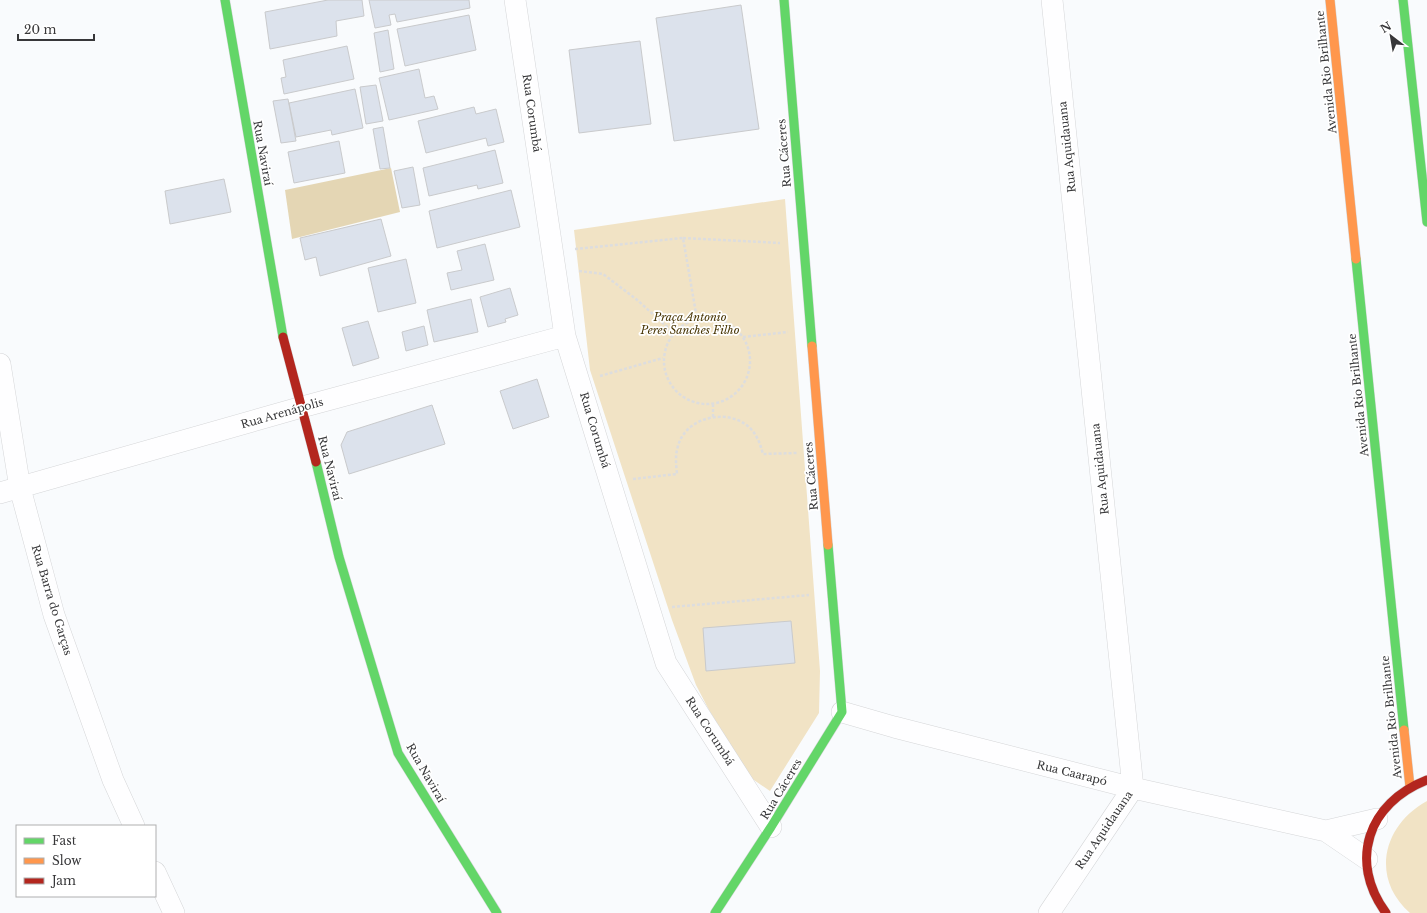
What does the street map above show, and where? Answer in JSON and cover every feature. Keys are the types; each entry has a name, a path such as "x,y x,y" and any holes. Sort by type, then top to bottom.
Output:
{"street":[{"name":"Rua Naviraí","path":"225,0 281,332 302,407 339,557 398,753 497,913"},
{"name":"Rua Corumbá","path":"515,0 565,336 666,663 771,827"},
{"name":"Rua Cáceres","path":"715,913 771,827 842,712 784,0"},
{"name":"Rua Aquidauana","path":"1049,913 1133,788 1052,0"},
{"name":"Avenida Rio Brilhante","path":"1330,0 1410,787"},
{"path":"1403,0 1427,222"},
{"name":"Rua Arenápolis","path":"0,493 302,407 565,336"},
{"name":"Rua Barra do Garças","path":"0,364 20,488 54,615 113,780 134,825"},
{"name":"Rua Caarapó","path":"842,712 894,727 1133,788 1326,831 1367,859"},
{"path":"1383,912 1368,877 1367,859 1370,838 1378,819 1392,800 1410,787 1427,780"},
{"name":"Rua Caarapó","path":"1326,831 1378,819"},
{"path":"156,874 174,913"}],"path":[{"path":"683,238 697,319"},
{"path":"553,259 683,238 804,245"},
{"path":"553,259 603,274 636,299 674,333"},
{"path":"697,319 720,319 733,326 743,337 749,350 750,364 746,379 738,391 726,400 713,404 699,404 685,399 674,390 667,379 663,358 669,339 674,333 685,324 697,319"},
{"path":"743,337 811,329"},
{"path":"580,381 663,358"},
{"path":"713,404 713,417"},
{"path":"611,482 678,474 676,459 678,445 686,432 697,423 713,417 724,416 738,420 750,428 759,440 763,454 821,452"},
{"path":"650,609 832,592"}],"green space":[{"name":"Praça Antonio Peres Sanches Filho","path":"785,199 820,671 819,713 770,791 751,778 709,710 696,685 672,620 590,370 574,230"},
{"path":"1427,801 1427,913 1410,913 1397,899 1390,884 1386,869 1387,853 1392,838 1400,824 1412,811"}],"shaded area":[{"path":"391,168 400,212 292,239 285,190"}],"building":[{"path":"328,0 362,0 364,16 336,21 337,36 270,49 265,12"},
{"path":"369,0 469,0 470,8 397,22 395,14 389,15 391,25 375,28"},
{"path":"741,5 759,129 674,141 656,18"},
{"path":"469,15 476,50 405,66 397,29"},
{"path":"388,30 394,69 380,72 374,33"},
{"path":"640,41 651,124 579,133 569,50"},
{"path":"347,46 354,79 284,94 281,78 286,77 283,60"},
{"path":"419,69 425,98 434,96 438,109 389,120 379,78"},
{"path":"376,85 383,121 366,124 360,87"},
{"path":"355,89 363,128 332,135 331,130 296,137 289,103"},
{"path":"288,99 296,141 281,143 273,101"},
{"path":"474,107 476,114 496,109 504,142 488,146 486,138 426,153 418,121"},
{"path":"383,127 390,168 380,169 373,129"},
{"path":"339,141 345,173 294,183 288,152"},
{"path":"495,150 503,183 478,189 477,185 429,196 423,168"},
{"path":"413,167 420,205 402,208 394,171"},
{"path":"224,179 231,212 170,224 165,191"},
{"path":"511,190 520,227 437,248 429,211"},
{"path":"381,219 391,256 320,276 316,257 305,260 300,238"},
{"path":"485,244 494,280 451,290 447,273 462,270 457,251"},
{"path":"406,259 416,303 378,312 368,268"},
{"path":"510,288 518,315 505,319 506,322 488,327 480,297"},
{"path":"471,299 478,332 434,342 427,310"},
{"path":"368,321 379,358 353,366 342,328"},
{"path":"424,326 428,345 406,351 402,332"},
{"path":"537,379 549,417 513,429 500,391"},
{"path":"432,405 445,444 349,474 341,445 347,432"},
{"path":"791,621 795,663 706,671 703,628"}],"traffic: fast":[{"path":"225,0 283,337"},
{"path":"784,0 812,346"},
{"path":"1403,0 1427,222"},
{"path":"1356,259 1404,730"},
{"path":"316,462 339,557 398,753 497,913"},
{"path":"715,913 771,827 842,712 828,545"}],"traffic: slow":[{"path":"1330,0 1356,259"},
{"path":"812,346 828,545"},
{"path":"1404,730 1410,787"}],"traffic: jam":[{"path":"283,337 316,462"},
{"path":"1386,913 1374,893 1368,874 1367,854 1370,836 1378,818 1390,803 1407,790 1427,780"}]}
